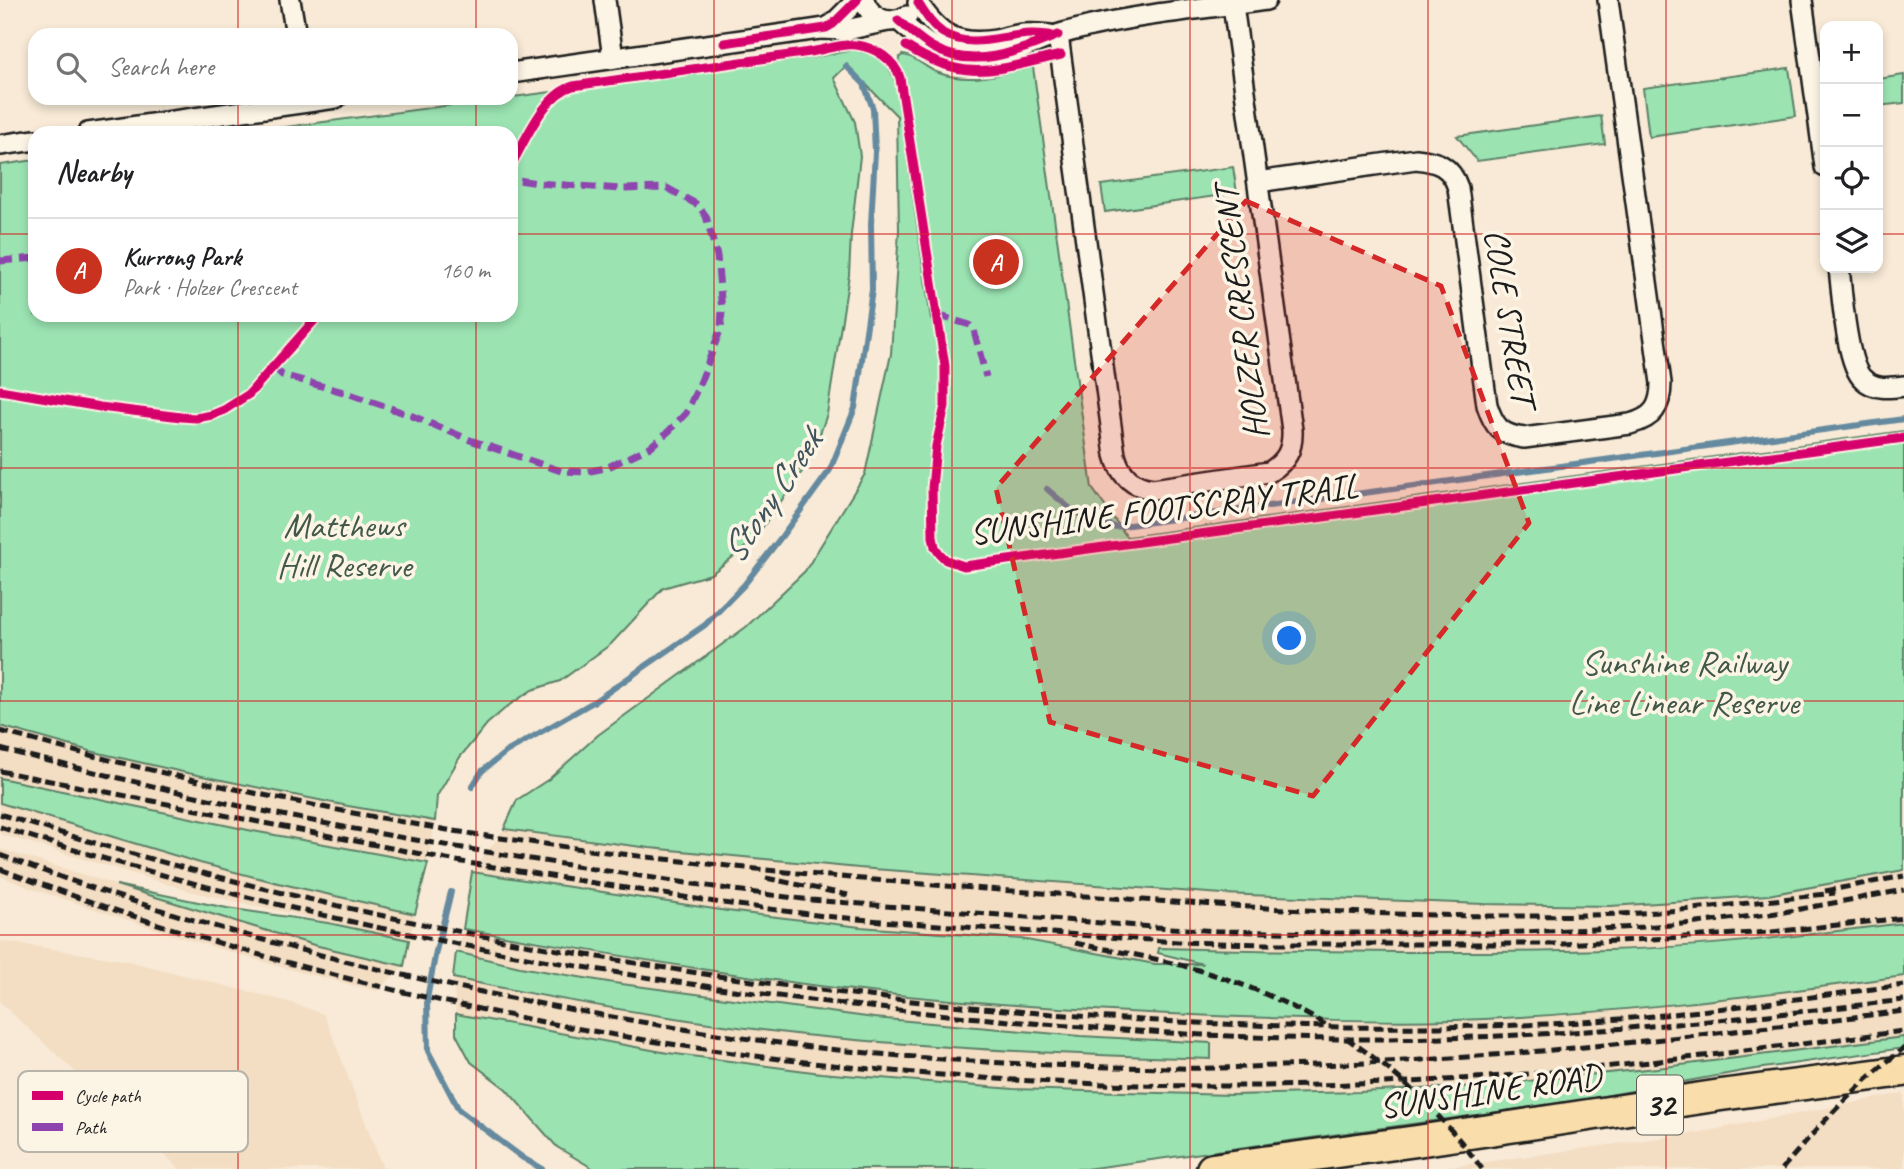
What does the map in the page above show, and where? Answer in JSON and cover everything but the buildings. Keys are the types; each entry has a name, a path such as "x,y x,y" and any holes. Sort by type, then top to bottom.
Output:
{"main road":[{"name":"SUNSHINE ROAD","path":"1212,1169 1904,1071"}],"street":[{"path":"290,0 295,28"},
{"path":"605,0 613,58"},
{"path":"518,72 816,29 833,24 857,0"},
{"path":"864,0 870,12 878,19 893,21 930,46 962,58 989,58 1029,47 1058,35 1138,17 1266,0"},
{"name":"COLE STREET","path":"1258,182 1416,159 1439,163 1453,175 1458,188 1487,405 1496,426 1512,436 1524,438 1644,420 1659,403 1661,383 1608,0"},
{"path":"1802,0 1822,147"},
{"path":"816,29 846,30 893,21 910,14 918,2 930,22 943,33 963,40 984,41 1022,34 1058,35"},
{"name":"HOLZER CRESCENT","path":"1058,35 1115,455 1123,475 1136,485 1153,489 1269,472 1278,467 1290,450 1292,430 1233,5"},
{"path":"134,126 273,105"},
{"path":"0,145 28,142"},
{"path":"1840,273 1855,368 1861,378 1879,387 1904,386"}],"highlighted area":[{"path":"1246,201 1441,286 1529,523 1313,796 1050,722 996,488"}],"shaded area":[{"path":"0,726 90,751 178,771 435,821 428,863 253,831 0,778"},
{"path":"0,803 200,863 415,914 409,940 194,892 0,834"},
{"path":"504,829 650,848 859,868 1223,894 1484,904 1610,906 1768,895 1904,870 1904,923 1731,942 1610,950 1305,952 1159,948 1155,965 1021,939 860,927 727,911 472,872"},
{"path":"0,849 314,945 404,966 377,991 284,968 180,937 0,876"},
{"path":"463,929 843,989 983,1003 1129,1013 1346,1021 1455,1020 1610,1011 1740,998 1904,976 1904,1037 1657,1068 1480,1086 1232,1095 1013,1089 821,1073 668,1053 516,1026 456,1014 453,978 543,997 691,1021 804,1035 962,1049 1211,1059 1211,1044 984,1029 874,1018 614,983 520,967 456,952"},
{"path":"0,941 128,961 289,1002 323,1014 383,1169 180,1169 162,1152 248,1152 248,1071 74,1071 0,1002"},
{"path":"1904,1093 1904,1169 1435,1169 1697,1133"}],"green space":[{"path":"853,50 868,53 885,64 893,76 931,320 941,322 913,150 905,81 898,65 899,58 906,56 936,72 961,78 985,77 1033,67 1092,488 1127,537 1904,431 1904,870 1768,895 1610,906 1484,904 1223,894 859,868 650,848 504,829 517,800 549,779 598,735 746,627 805,571 865,474 891,354 899,230 897,116 847,65 834,78 855,122 860,156 849,275 827,414 811,459 752,542 711,574 663,588 611,644 560,681 532,690 487,724 460,757 437,796 435,821 178,771 90,751 0,726 0,165 28,161 28,322 518,322 518,126 293,126 452,105 518,105 518,96"},
{"path":"1789,68 1796,116 1649,137 1643,88"},
{"path":"1904,75 1904,103 1883,105 1883,78"},
{"path":"1601,116 1605,144 1477,161 1457,136"},
{"path":"1233,167 1237,193 1105,212 1101,185"},
{"path":"0,778 253,831 428,863 415,914 200,863 0,803"},
{"path":"472,872 727,911 860,927 1021,939 1155,964 1203,964 1158,953 1159,948 1384,952 1609,950 1720,943 1904,923 1904,976 1624,1009 1455,1020 1275,1018 1029,1006 936,999 796,983 463,929"},
{"path":"116,885 227,908 328,923 409,940 404,966 314,945"},
{"path":"456,952 520,967 614,983 874,1018 1080,1036 1211,1043 1211,1059 956,1048 804,1035 672,1018 453,978"},
{"path":"456,1014 668,1053 821,1073 1013,1089 1232,1095 1480,1086 1657,1068 1904,1037 1904,1048 1749,1070 1571,1102 1086,1169 594,1169 557,1147 506,1089 471,1062 456,1034"}],"waterway":[{"name":"Stony Creek","path":"472,787 482,771 506,752 595,701 705,625 744,585 830,470 855,408 872,290 871,224 875,152 873,109 864,84 846,66"},
{"path":"1047,489 1074,512 1115,527 1904,419"},
{"name":"Stony Creek","path":"451,892 427,999 428,1051 459,1110 542,1169"}],"railway":[{"path":"0,731 220,786 443,829 680,861 889,881 1258,907 1487,916 1641,913 1835,893"},
{"path":"0,749 258,810 563,864 811,900 1139,926 1218,931 1333,933 1497,933 1644,927 1784,912 1904,890"},
{"path":"0,771 462,862 715,902 881,921 1178,942 1564,944 1772,932 1904,918"},
{"path":"0,814 245,884 493,938 770,983 991,1009 1214,1024 1437,1027 1548,1024 1637,1017 1904,985"},
{"path":"0,827 231,893 464,945 700,985 819,1001 994,1019 1216,1035 1327,1039 1449,1038 1644,1027 1904,1000"},
{"path":"0,855 200,922 404,975 676,1028 811,1047 902,1056 1040,1065 1133,1067 1215,1068 1355,1064 1590,1046 1904,1011"},
{"path":"0,869 163,926 328,973 496,1013 666,1043 837,1066 1009,1080 1181,1086 1353,1084 1560,1071 1904,1031"},
{"path":"1825,891 1904,876"},
{"path":"766,878 848,895"},
{"path":"1075,943 1209,973 1294,1007 1326,1025"},
{"path":"1346,1038 1403,1081 1453,1132 1482,1169"},
{"path":"1782,1169 1840,1105 1904,1048"}],"marked path":[{"path":"273,366 282,375 347,393 561,471 586,472 606,468 650,447 686,413 721,328 717,256 706,216 698,205 667,188 620,189 518,180"},
{"path":"0,261 28,259"},
{"path":"937,315 970,325 974,330 986,377"}],"cycle path":[{"path":"724,43 826,28 857,0"},
{"path":"918,3 929,20 952,38 982,41 1027,34 1049,35"},
{"path":"898,20 932,47 964,57 996,56 1058,35"},
{"name":"SUNSHINE FOOTSCRAY TRAIL","path":"518,152 544,108 562,91 573,86 845,45 870,48 889,60 900,78 945,366 945,406 936,446 932,488 933,537 935,547 946,560 964,566 1904,438"},
{"path":"906,46 947,66 965,70 999,69 1061,55"},
{"path":"0,390 181,417 212,415 249,394 313,322"}],"place":[{"name":"Kurrong Park","path":"996,262"}],"park label":[{"name":"Matthews Hill Reserve","path":"344,545"},
{"name":"Sunshine Railway Line Linear Reserve","path":"1684,682"}]}
